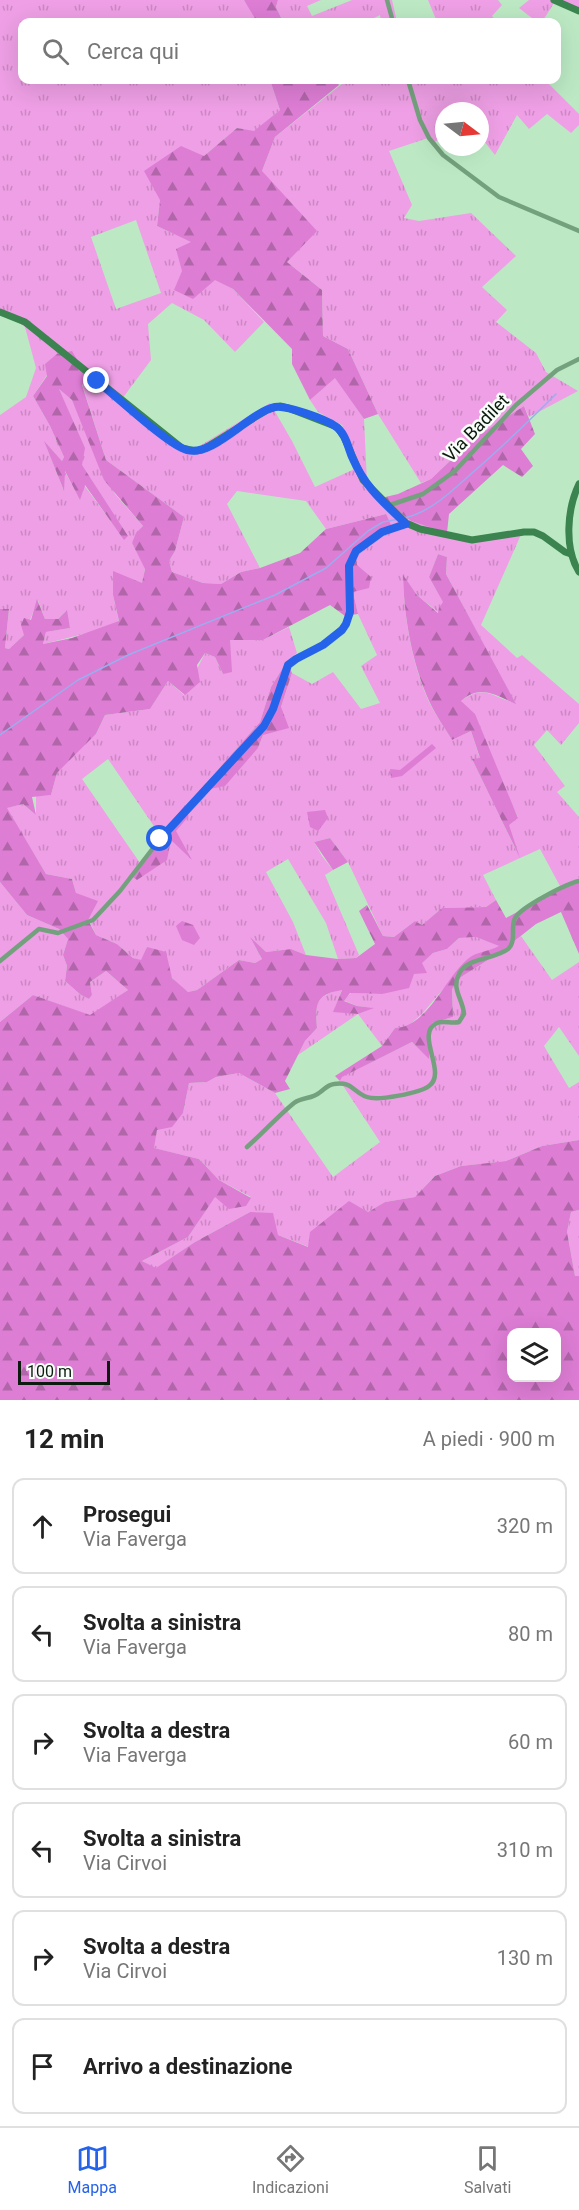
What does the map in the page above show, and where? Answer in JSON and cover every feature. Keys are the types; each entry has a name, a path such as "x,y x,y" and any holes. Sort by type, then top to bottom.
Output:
{"street":[{"path":"387,0 392,18"},
{"path":"554,0 579,11"},
{"path":"409,84 420,120 429,138 444,155 500,197 579,231"},
{"path":"0,312 25,322 172,442 188,450 202,450 273,407 288,408 332,424 341,431 363,480 406,524 472,540 534,532 571,554"},
{"name":"Via Badilet","path":"387,506 423,494 455,471 516,405 557,370 579,359"},
{"path":"579,484 571,507 571,554 579,572"},
{"path":"0,961 39,928 58,933 93,920 120,891 167,830 264,726 273,709 288,665 323,645 342,630 350,612 349,566 356,551 382,532 406,524"},
{"path":"247,1147 295,1102 317,1095 331,1084 351,1086 372,1098 399,1095 430,1086 434,1081 435,1072 429,1041 430,1030 434,1024 440,1022 459,1022 464,1014 456,988 461,970 470,964 507,950 512,943 514,921 519,913 561,888 579,881"}],"green space":[{"path":"0,0 244,0 256,18 18,18 18,84 271,84 280,110 254,132 237,128 204,156 160,200 157,226 192,242 215,279 233,289 264,322 235,352 204,320 172,303 148,324 151,360 119,403 169,444 188,453 270,403 315,487 359,467 342,425 318,412 310,400 335,377 364,419 367,482 381,498 411,521 470,539 523,530 481,625 517,658 522,655 579,704 579,723 561,745 547,730 534,745 565,786 557,792 579,817 579,882 561,888 540,849 483,875 496,900 486,907 442,908 422,925 415,921 394,937 383,936 348,862 330,838 314,842 333,870 325,875 359,955 356,958 338,959 326,923 288,859 266,872 293,922 306,955 291,949 266,952 251,939 262,959 255,963 239,960 197,990 188,992 178,985 147,947 142,961 133,958 117,944 96,935 76,893 72,879 46,874 6,808 23,804 36,815 36,796 51,795 57,773 96,734 105,715 150,709 168,681 184,695 205,653 215,657 223,674 229,640 263,640 289,627 297,653 287,661 271,687 260,722 200,790 258,748 263,735 281,707 292,673 312,684 333,672 361,709 380,703 361,666 377,655 358,614 353,592 357,565 356,548 386,514 326,529 306,501 237,491 227,504 260,568 241,572 221,584 203,583 172,572 169,561 175,551 184,517 106,460 82,384 47,375 33,396 64,457 62,461 45,443 63,489 64,470 80,499 84,485 124,539 81,465 84,448 58,388 72,400 115,494 143,526 132,543 145,568 142,584 113,595 119,622 96,631 43,644 46,632 70,628 66,611 58,619 45,619 38,600 24,635 9,649 5,648 9,610 0,609 0,415 26,397 36,368 25,327 0,309","holes":["136,220 161,293 116,309 91,237","438,554 447,557 446,574 515,703 482,692 461,701 518,817 508,825 517,852 472,759 480,759 471,731 452,740 430,704 418,673 407,625 403,576 417,595 439,613 444,603 429,577","108,759 160,835 186,806 175,831 189,857 171,839 140,863 82,779"]},
{"path":"244,0 278,0 276,7 281,18 255,18"},
{"path":"278,0 321,0 307,6 312,16 352,0 392,0 396,18 380,18 380,15 374,18 281,18 276,7"},
{"path":"428,0 498,0 502,5 492,16 494,18 435,18"},
{"path":"529,0 579,0 579,9 554,3 545,18 532,18 519,8"},
{"path":"271,84 339,85 275,137 262,171 317,231 287,262 322,290 323,336 348,349 378,414 364,419 335,378 310,400 292,364 292,349 233,289 215,280 193,299 174,290 182,271 176,249 191,242 157,226 160,200 144,171 181,146 204,156 237,128 254,131 280,110"},
{"path":"342,84 549,84 579,114 579,125 571,133 547,114 529,129 517,115 495,155 489,147 489,102 435,102 435,142 431,137 389,151 412,205 404,218 419,221 471,213 516,256 482,287 507,310 496,322 536,353 546,372 578,391 529,417 524,406 473,439 431,479 421,483 378,414 348,349 323,336 322,290 287,262 262,171 275,137"},
{"path":"72,351 88,378 82,385 106,460 184,517 175,551 169,561 172,572 203,583 221,584 241,572 260,568 300,553 326,529 386,514 391,525 356,548 357,565 371,577 369,588 353,592 358,614 345,616 330,605 263,640 230,640 232,672 223,674 215,657 205,653 197,665 200,682 185,695 168,681 150,709 105,715 96,734 57,773 51,795 32,797 36,815 23,804 7,808 46,874 72,879 76,893 98,901 88,920 96,935 117,944 133,958 141,960 147,947 166,952 172,978 188,992 197,990 239,960 255,963 262,959 250,937 266,952 291,949 306,955 338,959 356,958 375,944 359,911 367,905 383,936 394,937 415,921 422,925 442,908 486,907 496,900 506,918 561,888 579,882 579,954 561,912 536,924 499,953 461,977 452,989 453,1017 432,1023 429,1059 412,1042 342,1077 340,1081 335,1076 382,1046 395,1028 417,1019 469,958 499,946 476,937 459,938 447,949 433,953 422,963 427,973 414,974 409,988 382,994 350,993 344,1001 357,1006 374,1008 358,1014 333,1012 342,990 322,997 316,1012 317,1028 305,1041 285,1081 290,1089 275,1093 239,1073 216,1077 207,1082 189,1083 183,1113 172,1127 157,1130 154,1148 199,1159 219,1180 251,1198 246,1206 229,1209 215,1197 188,1237 142,1261 156,1268 195,1242 250,1212 273,1213 278,1235 308,1247 310,1232 349,1201 368,1212 385,1202 415,1197 435,1176 461,1166 506,1161 542,1146 579,1140 579,1210 571,1212 567,1232 575,1276 579,1276 579,1400 0,1400 0,1022 33,995 90,1015 128,990 106,971 90,982 92,995 89,999 81,995 65,981 67,966 63,955 68,939 59,929 27,915 0,882 0,609 9,609 5,648 9,649 24,635 21,625 24,618 31,620 37,599 45,619 58,619 67,610 70,628 46,632 43,644 72,638 119,621 113,595 113,571 142,583 145,569 132,543 136,533 143,526 104,480 72,400 59,389 85,448 82,465 128,536 124,540 85,485 80,500 65,471 64,491 44,441 62,461 64,457 33,396 47,376 45,364 57,354"},
{"path":"524,406 535,434 521,449 533,466 522,477 503,465 449,514 447,533 411,521 381,498 398,494 431,479 473,439"},
{"path":"438,554 447,557 446,574 516,704 481,692 461,701 475,714 518,818 509,825 520,858 472,759 480,758 471,731 452,740 430,703 418,673 407,624 403,575 417,595 438,613 443,602 429,577"},
{"path":"287,661 292,673 281,707 289,728 263,735 258,748 225,786 199,791 260,722 271,687"},
{"path":"432,744 436,748 402,776 391,778 390,769 400,770"},
{"path":"185,805 188,817 176,831 192,860 171,840 167,860 137,880 133,877 140,863"},
{"path":"325,810 328,818 318,831 310,827 307,812"},
{"path":"330,838 348,862 333,870 314,842"},
{"path":"0,882 27,915 59,929 68,939 63,955 67,966 65,981 81,995 89,999 92,995 90,982 106,971 128,990 91,1016 33,995 0,1022"},
{"path":"182,921 193,925 200,938 194,945 182,940 176,926"},
{"path":"521,936 552,980 579,962 579,1056 559,1027 544,1046 569,1088 579,1082 579,1140 542,1146 506,1161 461,1166 435,1176 415,1197 385,1202 309,1247 278,1235 250,1212 195,1242 156,1269 142,1261 188,1237 215,1196 251,1197 219,1180 199,1159 153,1148 157,1130 183,1113 189,1083 207,1082 216,1077 239,1073 275,1093 333,1177 380,1142 340,1081 341,1077 412,1042 429,1058 432,1023 453,1017 452,988 461,977"},
{"path":"476,937 500,946 444,988 422,1014 406,1028 395,1028 382,1046 358,1014 373,1008 357,1006 343,1000 351,993 382,994 414,974 421,963 433,953 447,949 459,938"},
{"path":"342,989 334,1011 358,1014 298,1055 305,1041 317,1028 317,1006 327,994"},
{"path":"579,1210 579,1276 575,1276 567,1232 571,1212"}],"waterway":[{"path":"404,518 423,511 449,494 556,394"},
{"path":"0,735 78,680 128,655 275,595 326,568 368,531 383,522 399,519"}],"route":[{"path":"97,381 172,442 188,450 202,450 273,407 288,408 332,424 341,431 359,474 367,486 406,524 382,532 356,551 348,571 349,618 342,630 323,645 288,665 273,709 264,726 160,839"}]}
